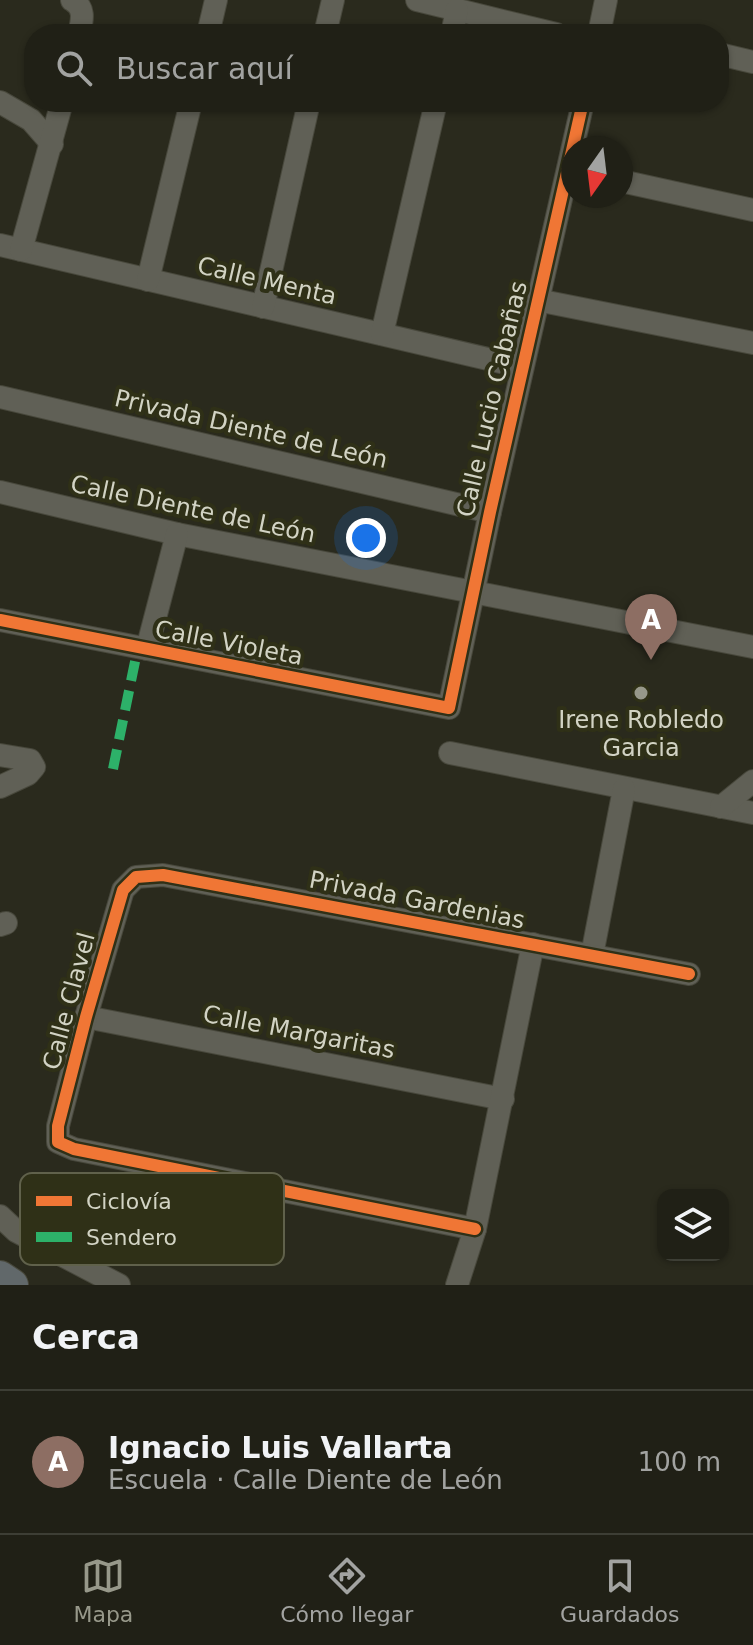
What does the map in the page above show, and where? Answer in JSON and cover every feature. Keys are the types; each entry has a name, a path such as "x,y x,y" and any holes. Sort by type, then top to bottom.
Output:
{"highway":[{"path":"0,1277 12,1285"}],"street":[{"path":"72,0 79,4 83,16 81,24"},
{"path":"210,24 216,0"},
{"path":"327,24 333,0"},
{"path":"417,0 515,24"},
{"path":"606,0 606,24"},
{"path":"454,24 457,10"},
{"path":"729,56 753,62"},
{"path":"0,102 31,120 52,144"},
{"path":"10,247 52,144 60,112"},
{"path":"148,280 189,112"},
{"path":"263,307 307,112"},
{"path":"382,334 434,112"},
{"name":"Calle Lucio Cabañas","path":"577,136 581,112"},
{"path":"633,184 753,210"},
{"name":"Calle Lucio Cabañas","path":"449,708 522,367 561,206"},
{"name":"Calle Menta","path":"10,247 522,367"},
{"path":"537,300 753,343"},
{"name":"Privada Diente de León","path":"0,397 490,512"},
{"name":"Calle Diente de León","path":"0,492 177,534 753,647"},
{"path":"147,649 177,534"},
{"name":"Calle Violeta","path":"0,620 449,708"},
{"path":"450,753 753,813"},
{"path":"0,755 30,760 34,767 28,774 0,787"},
{"path":"721,807 753,781"},
{"path":"592,955 624,789"},
{"name":"Privada Gardenias","path":"136,877 163,875 689,974"},
{"name":"Calle Clavel","path":"136,877 123,890 86,1017 58,1126 58,1142 74,1149 194,1173"},
{"name":"Privada Gardenias","path":"457,1285 475,1229 533,944"},
{"name":"Calle Margaritas","path":"86,1017 503,1099"},
{"name":"Calle Clavel","path":"284,1191 475,1229"},
{"path":"0,1216 20,1233"},
{"path":"81,1265 119,1285"}],"marked path":[{"path":"113,769 138,647"}],"cycle path":[{"path":"0,620 449,708 581,112"},
{"path":"194,1173 74,1149 58,1142 58,1126 86,1017 123,890 136,877 163,875 689,974"},
{"path":"284,1191 475,1229"}],"place":[{"name":"Ignacio Luis Vallarta","path":"651,660"},
{"name":"Irene Robledo Garcia","path":"641,693"}]}
